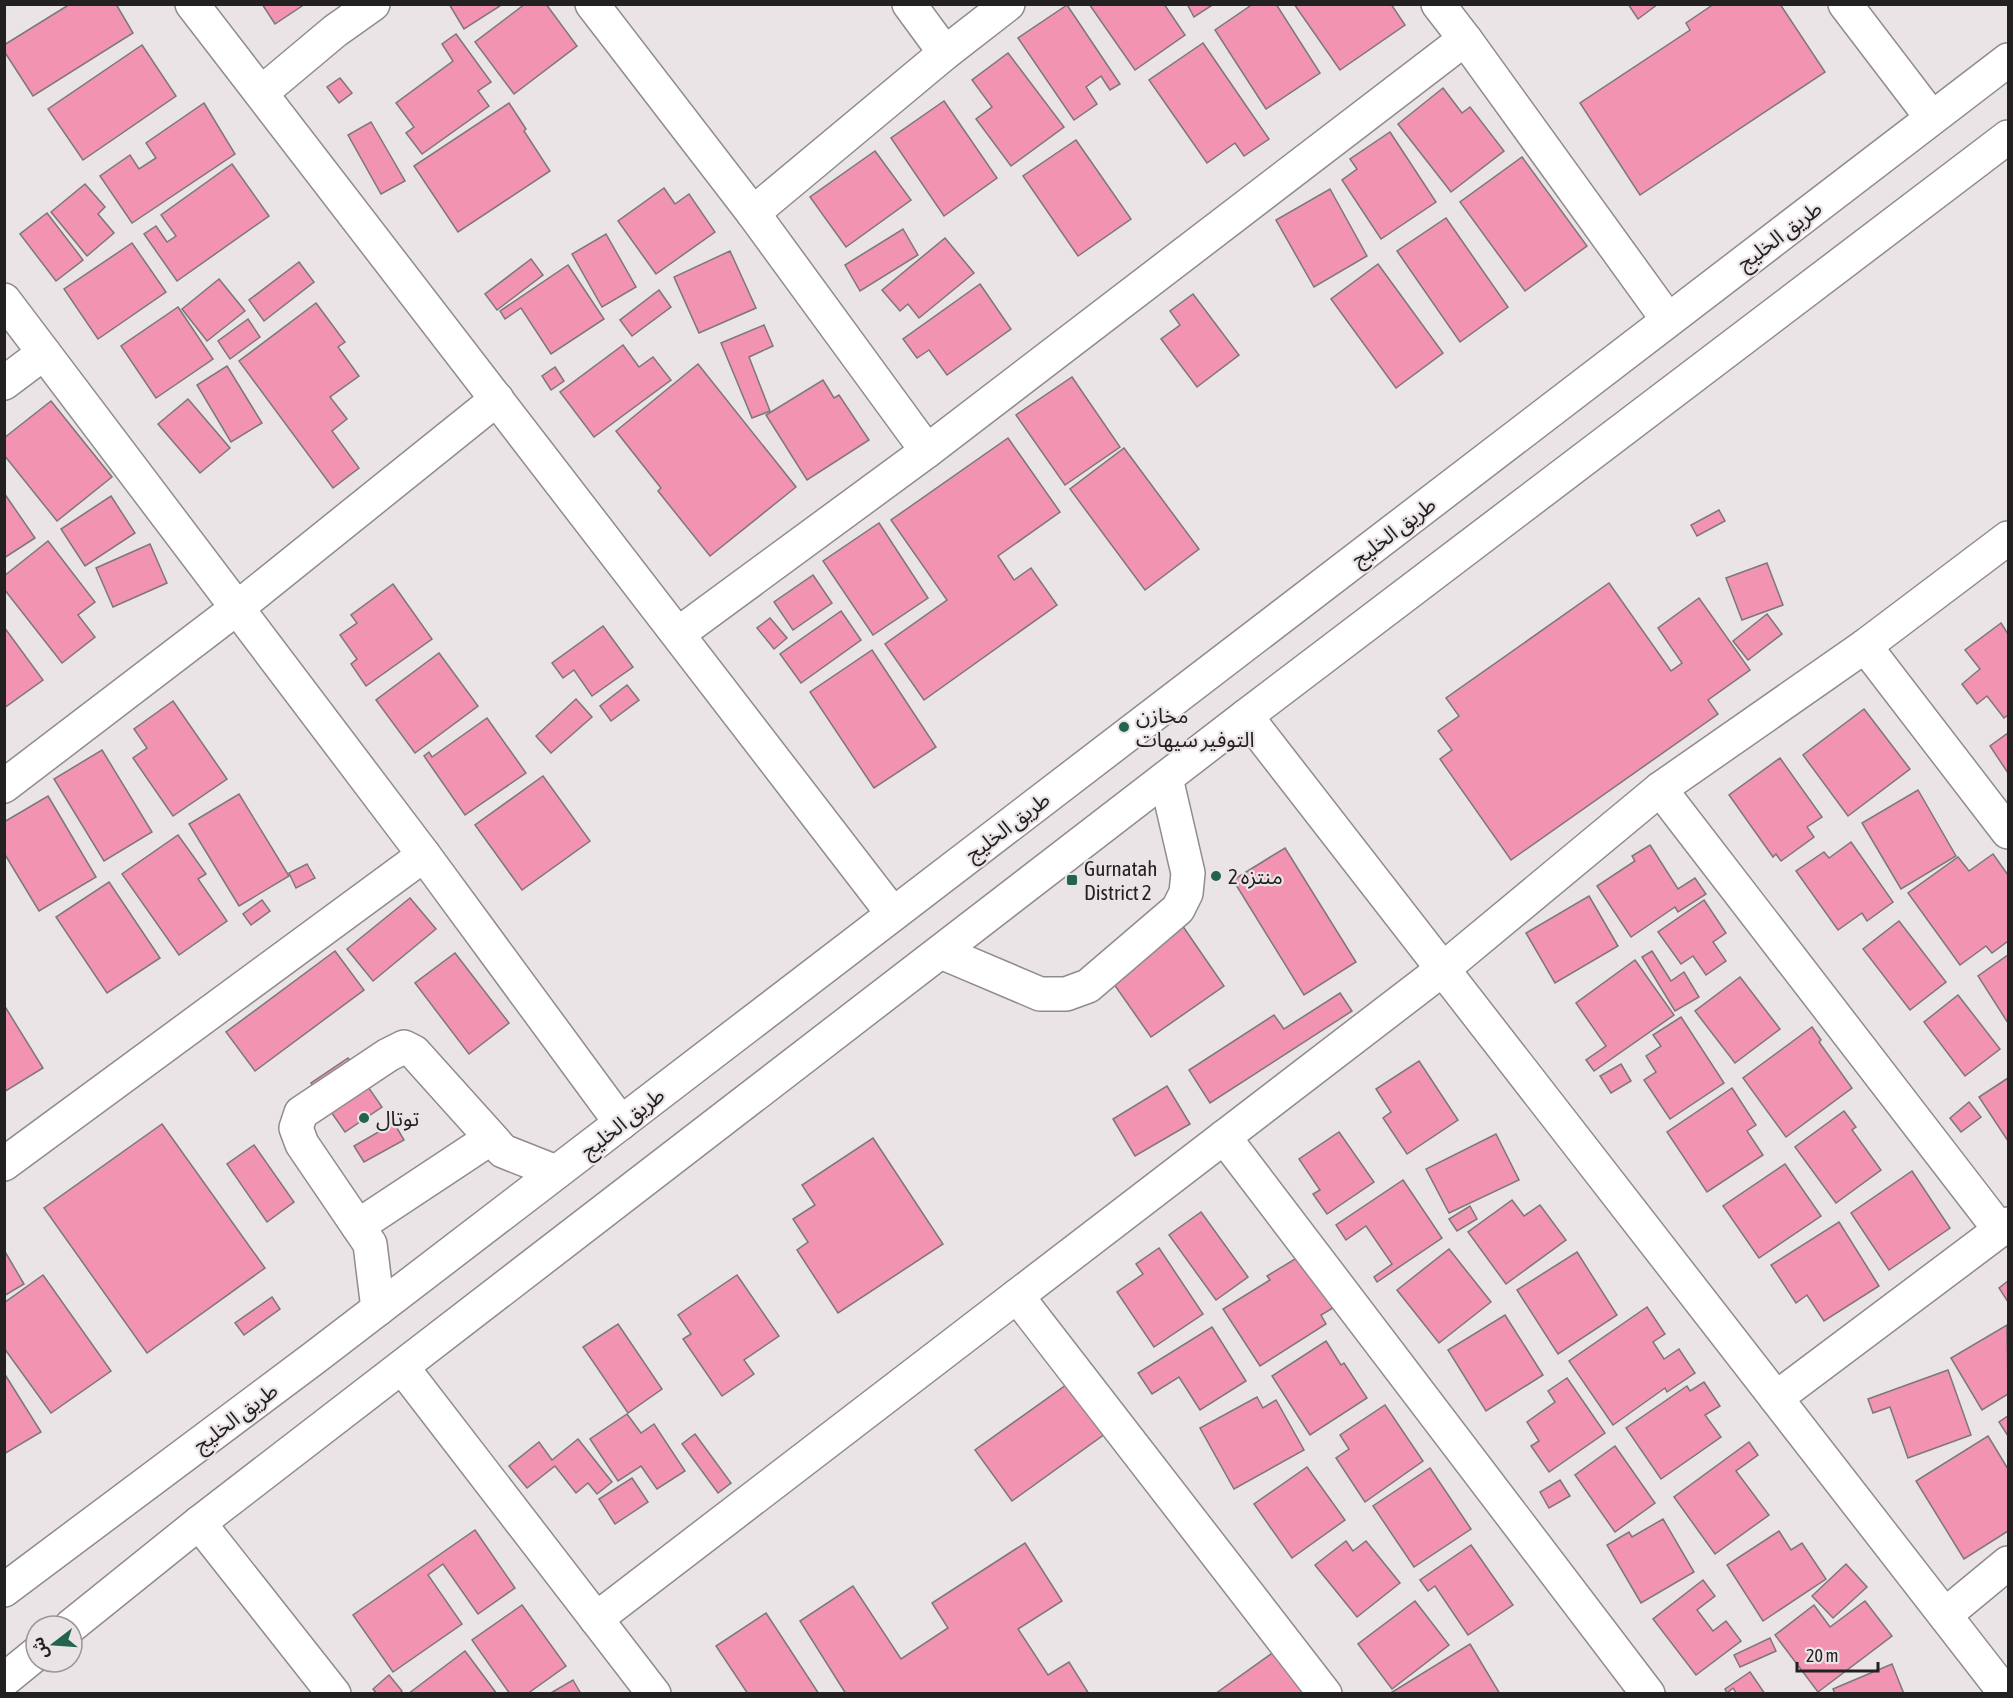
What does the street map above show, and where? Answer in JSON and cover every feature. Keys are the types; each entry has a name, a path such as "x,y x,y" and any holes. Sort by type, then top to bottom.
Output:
{"street":[{"path":"192,4 893,914"},
{"path":"261,93 335,31 373,4"},
{"path":"591,4 753,213 927,451"},
{"path":"909,4 945,53"},
{"path":"753,213 945,53 1008,4"},
{"path":"1438,4 1668,320"},
{"path":"1845,4 1932,118"},
{"path":"678,634 927,451 1465,39"},
{"name":"طريق الخليج","path":"4,1590 378,1309 2008,60"},
{"path":"84,1616 199,1523 1246,716 2008,137"},
{"path":"4,300 424,855 621,1123"},
{"path":"4,383 44,353"},
{"path":"4,786 237,608 496,399"},
{"path":"596,1619 1443,969 1660,789 1866,646 2008,538"},
{"path":"1866,646 2008,832"},
{"path":"1246,716 2006,1694"},
{"path":"940,952 1040,994 1066,994 1088,986 1178,909 1186,893 1188,873 1166,778"},
{"path":"1660,789 2004,1227 1776,1398"},
{"path":"4,1164 424,855"},
{"path":"378,1309 370,1244 302,1144 296,1128 301,1113 388,1055 404,1047 414,1052 503,1152 556,1172"},
{"path":"1224,1137 1648,1694"},
{"path":"358,1226 491,1138"},
{"path":"1017,1296 1325,1694"},
{"path":"402,1367 654,1694"},
{"path":"199,1523 334,1694"},
{"path":"1945,1615 2008,1563"},
{"path":"4,1680 24,1664"}],"building":[{"path":"70,4 116,4 133,33 33,96 4,51 4,45"},
{"path":"262,4 305,4 275,24"},
{"path":"449,4 503,4 464,29"},
{"path":"525,4 546,4 577,46 514,94 475,42"},
{"path":"1089,4 1164,4 1185,35 1135,70"},
{"path":"1187,4 1214,4 1194,17"},
{"path":"1253,4 1276,4 1320,73 1266,109 1215,30"},
{"path":"1294,4 1391,4 1405,25 1340,70"},
{"path":"1628,4 1658,4 1638,19"},
{"path":"1714,4 1780,4 1825,72 1640,195 1580,103 1690,30 1686,23"},
{"path":"1067,5 1120,84 1110,90 1101,76 1086,87 1097,104 1074,120 1018,38"},
{"path":"456,34 491,82 478,91 489,106 422,154 406,133 414,127 396,103 453,61 442,44"},
{"path":"1203,43 1269,139 1244,156 1235,143 1207,163 1149,80"},
{"path":"142,45 176,96 83,160 48,109"},
{"path":"1008,53 1064,127 1011,166 976,119 992,107 972,80"},
{"path":"340,78 352,93 339,103 327,87"},
{"path":"1443,88 1462,113 1470,107 1504,151 1451,192 1398,124"},
{"path":"944,101 997,178 944,216 891,138"},
{"path":"204,103 235,154 132,223 100,176 130,155 139,169 156,158 146,143"},
{"path":"509,103 550,171 458,232 414,166"},
{"path":"371,122 405,181 381,194 348,135"},
{"path":"1390,132 1436,202 1381,239 1342,180 1357,169 1350,159"},
{"path":"1076,140 1131,219 1078,256 1023,176"},
{"path":"875,151 911,200 846,247 810,197"},
{"path":"1522,157 1587,246 1525,291 1460,202"},
{"path":"232,164 269,216 177,281 144,234 156,226 167,242 176,236 161,215"},
{"path":"85,184 105,207 98,214 114,233 87,256 51,212"},
{"path":"664,188 675,204 689,194 715,232 656,274 618,221"},
{"path":"1330,189 1367,256 1314,287 1276,220"},
{"path":"47,213 83,260 56,281 20,234"},
{"path":"1446,218 1508,307 1460,342 1397,251"},
{"path":"903,229 918,255 860,291 845,265"},
{"path":"606,234 636,287 602,307 572,254"},
{"path":"945,238 974,273 919,318 908,304 900,311 882,290"},
{"path":"132,243 166,292 98,339 64,289"},
{"path":"730,251 756,308 699,333 674,277"},
{"path":"531,259 543,275 497,310 485,294"},
{"path":"299,262 314,282 264,321 249,300"},
{"path":"1378,264 1443,353 1396,388 1331,299"},
{"path":"568,265 604,319 551,354 521,308 505,319 500,311"},
{"path":"219,279 245,311 207,341 182,309"},
{"path":"980,284 1011,329 947,375 929,350 917,358 903,339"},
{"path":"659,290 671,307 632,336 620,320"},
{"path":"1193,294 1239,355 1197,387 1161,339 1180,325 1170,311"},
{"path":"316,303 345,342 338,347 359,376 330,397 347,419 332,431 359,468 333,488 239,361"},
{"path":"178,307 213,359 156,398 121,346"},
{"path":"248,319 260,337 230,359 218,341"},
{"path":"764,325 773,346 749,357 770,411 752,418 721,343"},
{"path":"623,345 639,367 653,357 671,380 594,437 560,392"},
{"path":"698,364 796,487 710,556 658,491 661,488 616,431"},
{"path":"227,366 262,423 231,442 197,385"},
{"path":"555,367 564,381 551,390 542,376"},
{"path":"1072,377 1120,447 1065,485 1016,415"},
{"path":"823,380 834,398 839,395 869,440 807,480 766,415"},
{"path":"188,399 230,448 200,473 158,424"},
{"path":"51,401 112,477 57,521 4,455 4,438"},
{"path":"1008,438 1060,512 998,556 1014,580 1031,568 1057,605 924,700 885,644 947,600 891,520"},
{"path":"1124,448 1199,549 1145,590 1070,489"},
{"path":"4,493 35,538 4,558"},
{"path":"111,496 135,533 85,566 61,529"},
{"path":"1719,510 1725,521 1697,536 1691,525"},
{"path":"879,523 928,598 873,635 823,561"},
{"path":"48,541 95,602 78,615 95,637 62,663 4,589 4,576"},
{"path":"150,544 167,583 113,607 96,568"},
{"path":"1767,563 1783,605 1742,620 1726,578"},
{"path":"813,575 832,603 793,630 774,602"},
{"path":"1609,583 1671,671 1682,663 1658,628 1699,598 1750,670 1708,700 1718,714 1511,860 1440,759 1452,750 1438,731 1459,716 1446,698"},
{"path":"393,584 432,639 366,686 351,664 357,659 340,635 357,623 351,615"},
{"path":"841,611 861,640 801,683 780,654"},
{"path":"1767,614 1782,634 1748,660 1733,641"},
{"path":"770,618 787,638 774,649 757,628"},
{"path":"2001,623 2008,634 2008,715 2004,718 1987,696 1977,704 1962,684 1980,669 1965,650"},
{"path":"603,626 633,667 592,696 574,670 563,678 552,663"},
{"path":"4,627 43,680 4,708"},
{"path":"872,650 936,747 874,788 810,692"},
{"path":"439,653 478,706 415,753 376,700"},
{"path":"627,685 639,700 611,721 600,706"},
{"path":"576,699 592,717 551,753 536,736"},
{"path":"173,701 227,779 173,816 133,758 147,748 134,729"},
{"path":"1864,709 1910,769 1848,816 1803,755"},
{"path":"487,718 526,773 465,815 424,756 429,752 432,757"},
{"path":"2008,733 2008,773 1990,746"},
{"path":"102,750 152,832 104,861 54,779"},
{"path":"1780,758 1822,817 1807,827 1814,837 1781,861 1776,854 1773,857 1729,795"},
{"path":"543,776 590,841 522,890 475,825"},
{"path":"1918,790 1956,856 1901,889 1862,823"},
{"path":"239,794 289,876 239,906 189,824"},
{"path":"48,796 96,877 39,911 4,853 4,822"},
{"path":"178,835 206,874 198,879 227,921 179,955 122,874"},
{"path":"1851,842 1893,902 1867,921 1862,913 1838,930 1796,871 1824,852 1829,858"},
{"path":"1650,845 1678,889 1695,878 1706,894 1678,912 1675,907 1631,937 1597,886 1635,861 1632,856"},
{"path":"1285,848 1356,962 1304,995 1233,880"},
{"path":"1993,854 2008,875 2008,941 1992,953 1986,946 1960,965 1908,893 1958,857 1969,871"},
{"path":"307,864 315,878 296,888 289,873"},
{"path":"109,882 160,958 107,993 56,917"},
{"path":"1589,896 1618,946 1555,983 1526,933"},
{"path":"410,898 436,929 373,981 347,949"},
{"path":"262,900 270,911 251,925 243,914"},
{"path":"1704,900 1726,933 1713,942 1726,961 1706,975 1693,956 1681,964 1658,932"},
{"path":"1899,921 1946,982 1910,1010 1863,949"},
{"path":"1182,925 1224,986 1151,1037 1109,977"},
{"path":"335,951 364,990 255,1071 226,1032"},
{"path":"1652,951 1671,981 1684,972 1699,997 1675,1011 1642,957"},
{"path":"455,953 509,1023 469,1054 415,983"},
{"path":"2008,955 2008,1023 1978,976"},
{"path":"1635,960 1674,1015 1594,1071 1586,1060 1606,1046 1576,1003"},
{"path":"1740,977 1780,1029 1735,1063 1695,1011"},
{"path":"1340,993 1352,1011 1210,1103 1189,1070 1274,1015 1284,1029"},
{"path":"1958,995 2000,1049 1965,1076 1924,1022"},
{"path":"4,1005 43,1068 4,1092"},
{"path":"1681,1017 1724,1083 1670,1119 1644,1080 1656,1072 1646,1056 1661,1046 1653,1035"},
{"path":"1812,1027 1821,1040 1819,1042 1852,1088 1786,1137 1743,1078"},
{"path":"348,1058 382,1107 345,1132 311,1083"},
{"path":"1419,1061 1458,1120 1407,1154 1383,1118 1391,1112 1376,1089"},
{"path":"1621,1064 1631,1081 1611,1093 1600,1076"},
{"path":"2008,1078 2008,1141 1979,1097"},
{"path":"1167,1086 1190,1124 1135,1156 1113,1119"},
{"path":"1732,1088 1756,1125 1747,1131 1763,1155 1707,1192 1667,1132"},
{"path":"1969,1102 1981,1117 1961,1132 1950,1118"},
{"path":"1844,1111 1856,1127 1852,1130 1881,1170 1836,1203 1795,1147"},
{"path":"394,1123 404,1140 364,1162 354,1146"},
{"path":"162,1124 265,1268 147,1353 44,1208"},
{"path":"1339,1132 1374,1182 1327,1214 1313,1194 1320,1190 1299,1159"},
{"path":"1496,1134 1519,1180 1449,1213 1426,1169"},
{"path":"873,1138 943,1244 838,1313 797,1250 808,1242 793,1219 815,1205 802,1185"},
{"path":"254,1145 294,1202 267,1222 227,1164"},
{"path":"1785,1164 1821,1216 1759,1258 1723,1206"},
{"path":"1912,1171 1950,1228 1889,1270 1851,1213"},
{"path":"1403,1180 1442,1238 1377,1282 1374,1277 1392,1264 1366,1226 1346,1240 1336,1225"},
{"path":"1512,1200 1524,1216 1540,1205 1566,1240 1506,1284 1468,1232"},
{"path":"1470,1206 1477,1219 1457,1231 1449,1219"},
{"path":"1201,1212 1248,1277 1216,1300 1169,1235"},
{"path":"1839,1222 1879,1286 1824,1321 1807,1295 1796,1303 1771,1265"},
{"path":"1159,1248 1203,1314 1154,1347 1117,1292 1143,1274 1136,1264"},
{"path":"1449,1249 1491,1302 1439,1343 1397,1290"},
{"path":"4,1250 24,1284 4,1296"},
{"path":"1577,1252 1617,1315 1558,1354 1517,1290"},
{"path":"1300,1256 1333,1308 1321,1315 1326,1324 1260,1366 1223,1309 1270,1280 1267,1276"},
{"path":"43,1275 111,1371 51,1413 4,1348 4,1303"},
{"path":"737,1275 779,1336 744,1360 754,1374 722,1396 683,1339 691,1334 678,1315"},
{"path":"2008,1281 2008,1302 1999,1288"},
{"path":"272,1297 280,1309 244,1335 235,1323"},
{"path":"1647,1307 1665,1334 1653,1342 1664,1359 1679,1349 1695,1373 1667,1392 1665,1388 1613,1425 1569,1361"},
{"path":"1505,1315 1543,1375 1486,1411 1448,1350"},
{"path":"618,1324 662,1389 628,1413 583,1347"},
{"path":"2007,1325 2008,1394 1982,1410 1951,1358"},
{"path":"1212,1327 1246,1381 1200,1410 1179,1377 1152,1394 1138,1373"},
{"path":"1326,1341 1341,1365 1344,1363 1367,1398 1310,1435 1272,1376"},
{"path":"1948,1370 1971,1435 1908,1458 1890,1407 1873,1413 1868,1399"},
{"path":"4,1373 41,1432 4,1454"},
{"path":"1567,1378 1605,1433 1549,1472 1531,1446 1539,1441 1527,1422 1555,1402 1548,1391"},
{"path":"1073,1380 1109,1431 1012,1501 975,1450"},
{"path":"1704,1382 1720,1406 1705,1415 1721,1437 1661,1479 1626,1428 1687,1386 1690,1391"},
{"path":"1257,1397 1263,1408 1276,1400 1304,1450 1234,1489 1200,1428"},
{"path":"1385,1405 1423,1461 1365,1502 1336,1458 1349,1449 1340,1435"},
{"path":"627,1414 641,1433 654,1424 685,1471 657,1489 641,1466 618,1481 590,1439"},
{"path":"2008,1416 2008,1436 1999,1422"},
{"path":"695,1434 731,1483 718,1493 682,1444"},
{"path":"1988,1436 2008,1469 2008,1531 1964,1559 1916,1481"},
{"path":"578,1439 612,1482 597,1494 588,1483 576,1493 555,1466 527,1488 509,1466 539,1442 552,1460"},
{"path":"1749,1442 1758,1455 1736,1471 1769,1515 1715,1554 1674,1497"},
{"path":"1615,1446 1655,1503 1615,1532 1575,1475"},
{"path":"1307,1467 1345,1520 1292,1558 1254,1504"},
{"path":"1430,1468 1471,1529 1414,1567 1373,1506"},
{"path":"632,1478 648,1502 615,1524 599,1499"},
{"path":"1560,1480 1570,1496 1549,1508 1540,1492"},
{"path":"1663,1519 1694,1572 1641,1603 1607,1545 1629,1532 1632,1537"},
{"path":"475,1530 515,1588 478,1614 443,1564 428,1575 462,1624 393,1672 353,1615"},
{"path":"1779,1531 1791,1550 1802,1543 1826,1579 1763,1621 1727,1565"},
{"path":"1346,1541 1353,1551 1366,1541 1400,1583 1357,1617 1315,1565"},
{"path":"1025,1543 1062,1601 1018,1629 1048,1675 1069,1662 1089,1694 846,1694 800,1621 853,1586 901,1659 948,1628 932,1603"},
{"path":"1471,1545 1513,1605 1468,1635 1435,1586 1428,1591 1420,1580"},
{"path":"1846,1564 1867,1587 1833,1618 1812,1596"},
{"path":"1703,1580 1715,1596 1697,1610 1713,1631 1726,1621 1741,1641 1696,1675 1653,1619"},
{"path":"1415,1601 1449,1645 1392,1689 1358,1644"},
{"path":"1865,1601 1892,1636 1818,1692 1775,1635 1814,1605 1830,1627"},
{"path":"522,1605 566,1666 527,1694 510,1694 472,1640"},
{"path":"766,1613 819,1694 748,1694 716,1646"},
{"path":"1770,1638 1776,1651 1740,1667 1734,1655"},
{"path":"1470,1644 1500,1694 1389,1694"},
{"path":"1278,1649 1309,1694 1215,1694"},
{"path":"465,1651 497,1694 408,1694"},
{"path":"1892,1664 1904,1694 1835,1694 1833,1689"},
{"path":"1750,1672 1765,1694 1737,1694 1733,1688 1727,1693 1725,1689"},
{"path":"389,1675 402,1691 399,1694 377,1694 373,1689"},
{"path":"573,1680 581,1694 549,1694"}],"place":[{"name":"مخازن التوفير سيهات","path":"1124,727"},
{"name":"منتزه 2","path":"1216,876"},
{"name":"Gurnatah District 2","path":"1072,880"},
{"name":"توتال","path":"364,1118"}]}
